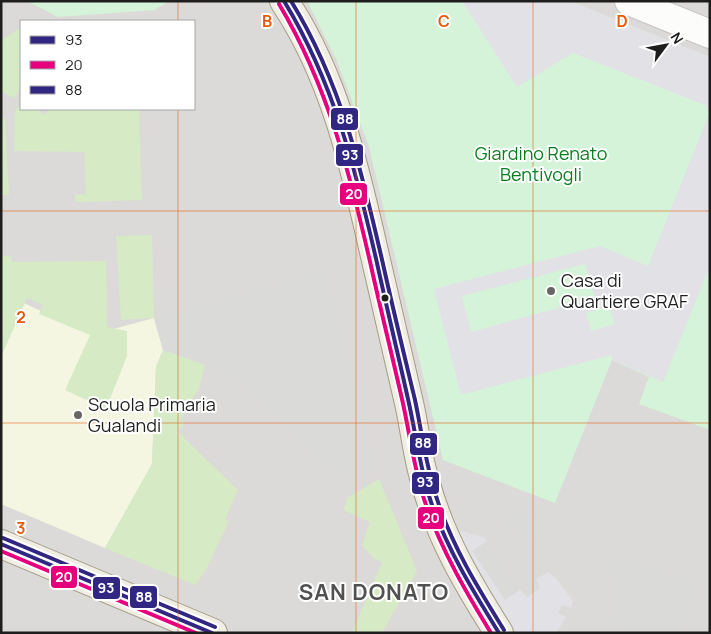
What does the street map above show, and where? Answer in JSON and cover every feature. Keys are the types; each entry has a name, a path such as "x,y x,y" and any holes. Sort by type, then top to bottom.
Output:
{"main road":[{"path":"284,1 321,69 337,110 354,167 410,405 418,454 436,516 456,562 499,633"},
{"path":"1,544 213,633"}],"street":[{"path":"629,1 710,34"}],"shaded area":[{"path":"1,1 710,1 710,633 1,633"},
{"path":"462,1 569,1 710,57 710,266 663,382 612,360 612,355 461,395 434,289 600,246 648,266 709,114 705,105 573,53 517,87","holes":["585,264 595,298 471,332 462,296","609,306 615,324 591,331 586,313"]},
{"path":"326,270 379,471 358,481 351,473 323,463 287,424 236,378 163,350 154,318"},
{"name":"Scuola Primaria Gualandi","path":"1,292 91,335 154,318 163,350 156,367 152,464 105,548 1,504"},
{"path":"511,509 545,522 538,539 504,526"},
{"path":"455,529 485,538 487,541 472,551 505,600 520,590 527,597 540,588 536,579 548,572 555,577 573,601 571,608 562,605 558,613 566,617 556,633 516,633 488,594"},
{"path":"487,541 520,590 505,600 472,551"},
{"path":"615,554 699,584 680,633 636,633 609,622 616,596 609,569"}],"green space":[{"path":"27,1 169,1 155,10 58,17"},
{"name":"Giardino Renato Bentivogli","path":"307,1 569,1 710,57 710,430 639,404 649,377 612,360 555,503 443,460 369,147 337,61"},
{"path":"20,28 20,89 14,98 1,91 1,41"},
{"path":"20,104 20,110 38,110 44,115 49,110 139,110 142,200 76,202 75,195 86,194 84,152 14,151 15,111"},
{"path":"1,116 5,119 9,195 1,195"},
{"path":"152,235 154,318 121,320 116,236"},
{"path":"1,256 11,256 12,262 106,261 107,327 127,331 127,356 106,409 65,390 90,335 39,314 43,305 27,298 1,357"},
{"path":"163,350 205,365 199,388 180,420 184,423 178,432 238,490 225,519 229,521 206,570 195,585 105,548 152,464 156,367"},
{"path":"379,479 417,571 382,633 352,633 382,562 373,558 362,545 370,522 344,510 347,498"}],"transit line":[{"name":"93","path":"284,1 317,64 352,161 431,502 453,553 499,633"},
{"name":"88","path":"291,1 324,63 348,128 358,162 437,499 458,550 504,630"},
{"name":"20","path":"279,4 311,67 336,131 346,164 405,412 418,479 426,505 447,555 491,633"},
{"name":"88","path":"3,538 215,627"},
{"name":"93","path":"1,544 212,633"},
{"name":"20","path":"1,551 196,633"}],"place":[{"name":"Casa di Quartiere GRAF","path":"551,291"},
{"name":"Scuola Primaria Gualandi","path":"78,415"}],"district":[{"name":"SAN DONATO","path":"374,592"}]}
